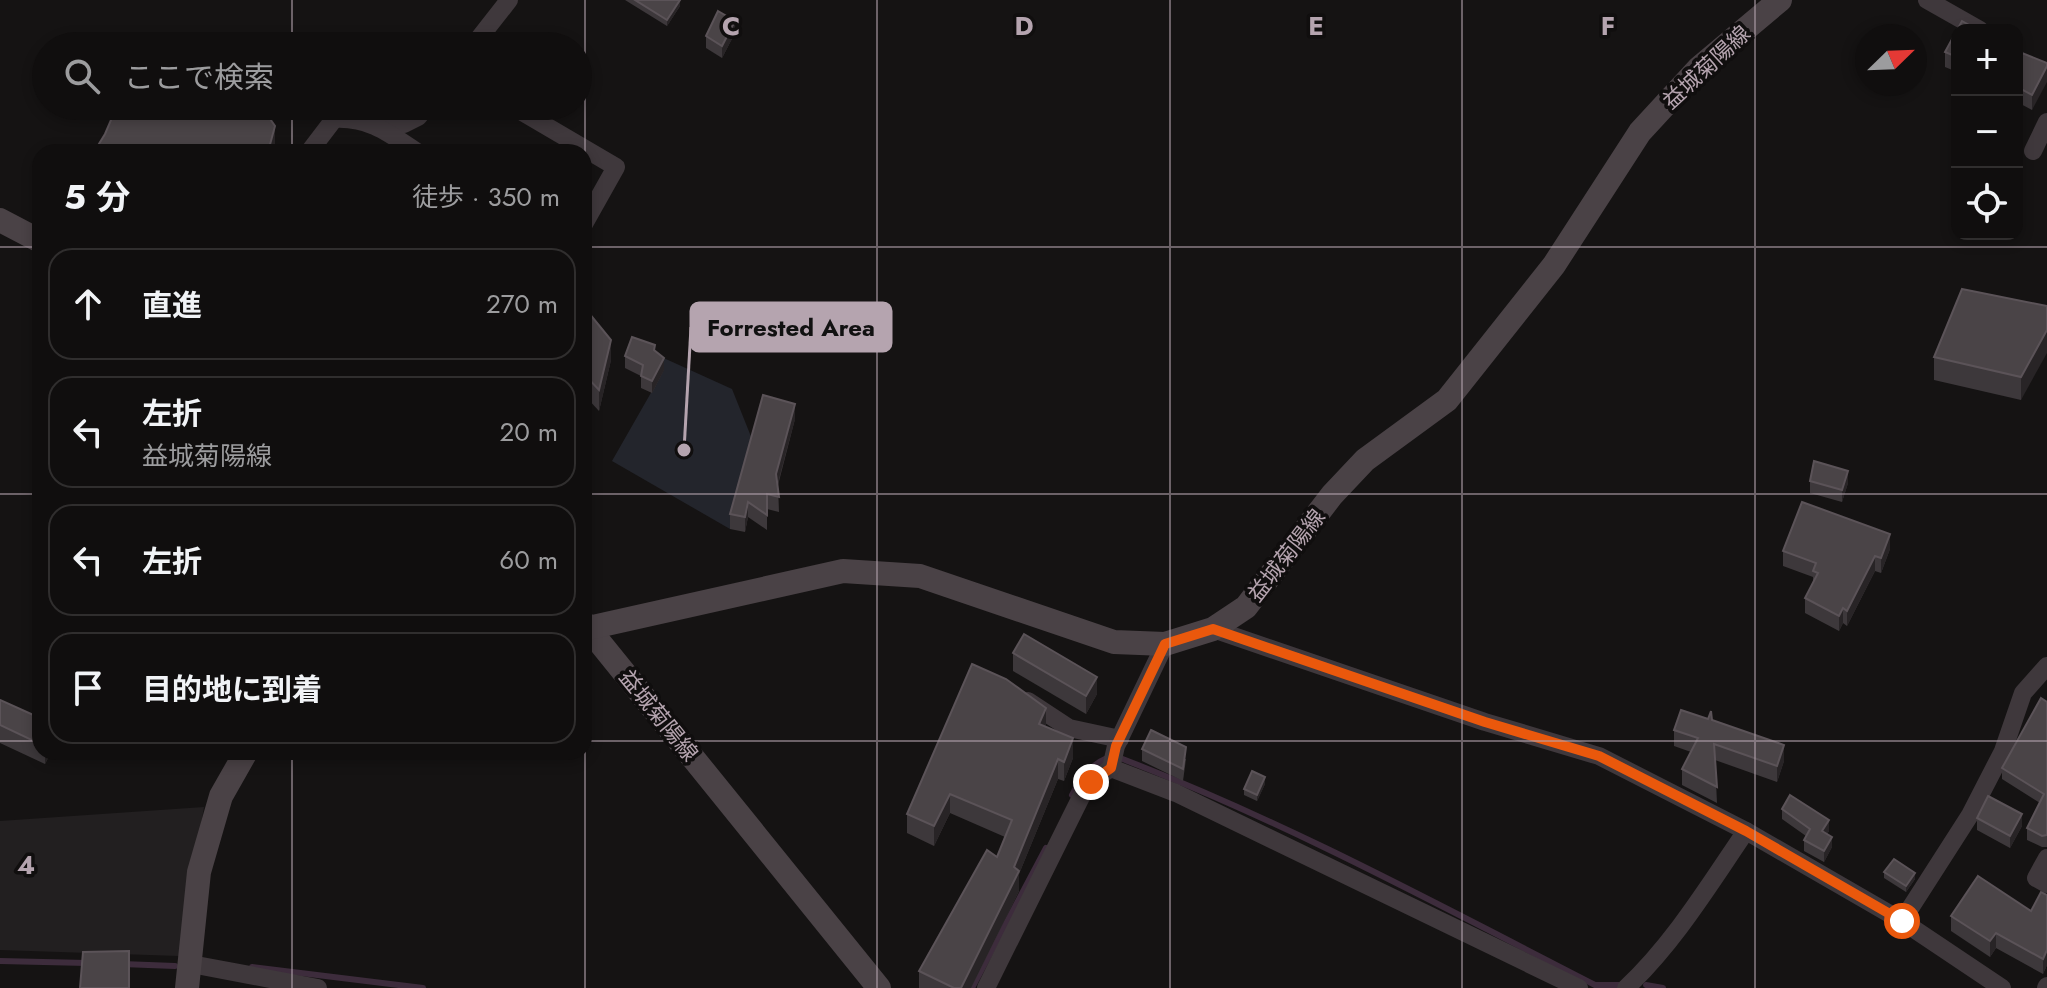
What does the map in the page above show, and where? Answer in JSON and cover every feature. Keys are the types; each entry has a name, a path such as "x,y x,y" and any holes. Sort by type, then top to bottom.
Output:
{"main road":[{"name":"益城菊陽線","path":"592,626 843,571 920,576 1114,642 1165,644 1213,629 1246,607 1332,495 1365,460 1447,400 1554,265 1640,132 1699,68 1780,0"},
{"path":"0,220 32,237"},
{"name":"益城菊陽線","path":"592,634 879,988"},
{"path":"189,976 199,872 221,796 241,760"}],"street":[{"path":"484,32 509,0"},
{"path":"1927,0 1969,24"},
{"path":"315,144 334,120"},
{"path":"362,120 373,123 405,144"},
{"path":"393,120 404,124 412,120"},
{"path":"536,120 577,144"},
{"path":"2033,151 2047,122"},
{"path":"592,153 616,167 592,210"},
{"path":"1213,629 1485,722 1599,756 1746,831 1902,921 2002,988"},
{"path":"986,988 1081,797 1091,782 1111,768 1120,739 1165,644"},
{"path":"1902,921 1970,815 2003,751 2023,693 2047,666"},
{"path":"1017,695 1069,728 1120,739"},
{"path":"1111,768 1189,800 1579,988"},
{"path":"1626,988 1650,966 1684,922 1746,831"},
{"path":"2047,858 2036,878 2047,884"},
{"path":"189,976 318,988"}],"shaded area":[{"path":"657,355 732,389 752,439 730,529 612,461 664,370"},
{"path":"204,807 179,956 0,950 0,821"}],"building":[{"path":"635,0 680,0 667,20"},
{"path":"718,11 735,21 722,46 706,36"},
{"path":"1951,41 1951,54 1945,52"},
{"path":"2023,53 2047,63 2032,95 2023,90"},
{"path":"111,120 271,120 275,126 270,144 99,144"},
{"path":"1962,289 2047,306 2047,330 2021,377 1934,357"},
{"path":"592,317 611,340 599,390 592,382"},
{"path":"632,337 655,345 654,350 664,358 652,381 641,376 643,365 625,356"},
{"path":"763,395 795,404 776,474 779,497 767,494 767,515 748,502 745,517 730,514"},
{"path":"1814,461 1848,471 1842,490 1810,481"},
{"path":"1802,502 1890,534 1881,558 1875,556 1847,611 1843,608 1839,616 1805,598 1818,573 1813,571 1816,563 1783,551"},
{"path":"1024,634 1097,677 1086,696 1013,653"},
{"path":"972,664 1006,679 1046,708 1039,724 1073,738 1064,762 1058,759 1014,867 1019,871 961,988 954,988 919,971 987,850 997,857 1012,820 950,794 934,826 907,814"},
{"path":"2041,698 2047,702 2047,835 2042,836 2027,828 2044,794 2002,768"},
{"path":"0,700 32,714 32,740 0,725"},
{"path":"1681,710 1708,719 1711,711 1712,720 1784,745 1777,766 1714,744 1717,787 1682,769 1698,738 1674,730"},
{"path":"1151,730 1186,747 1183,769 1142,749"},
{"path":"1252,771 1265,777 1257,795 1244,789"},
{"path":"1790,795 1829,820 1822,831 1832,837 1824,851 1804,840 1810,829 1782,809"},
{"path":"1988,796 2022,814 2010,836 1977,818"},
{"path":"1894,859 1915,873 1906,886 1884,872"},
{"path":"1978,876 2031,911 2041,892 2047,895 2047,950 2043,959 1996,933 1990,941 1951,916"},
{"path":"129,951 129,988 80,988 83,952"}],"waterway":[{"path":"1072,795 1086,773 1107,758"},
{"path":"1120,758 1301,836 1595,985 1619,985"},
{"path":"972,988 1046,848"},
{"path":"0,961 87,963"},
{"path":"122,964 175,966"},
{"path":"252,967 423,988"},
{"path":"1646,985 1663,988"}],"place":[{"name":"Forrested Area","path":"684,450"}],"route":[{"path":"1091,782 1111,768 1116,746 1165,644 1213,629 1344,670 1485,722 1599,756 1746,831 1902,921"}]}
